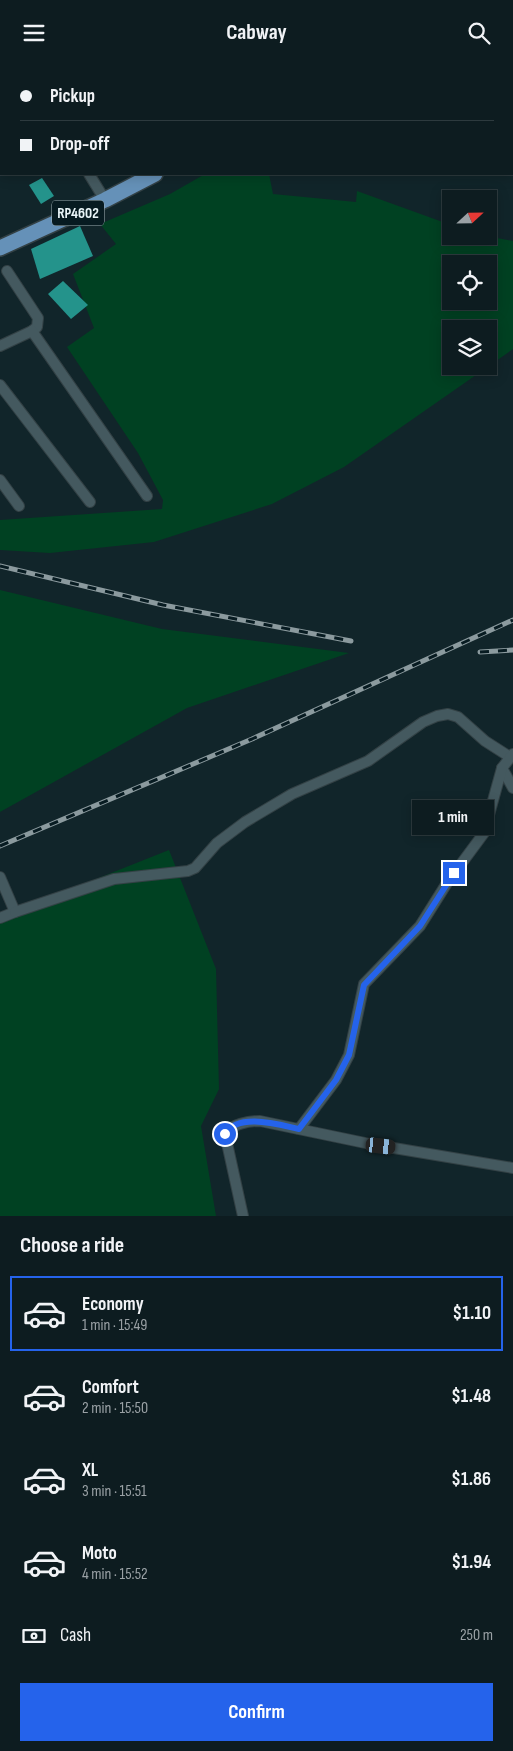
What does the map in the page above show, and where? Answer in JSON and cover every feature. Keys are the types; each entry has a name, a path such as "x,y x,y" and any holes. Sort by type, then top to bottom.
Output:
{"main road":[{"name":"RP4602","path":"0,248 105,200 153,175"}],"street":[{"path":"90,175 105,200"},
{"path":"0,346 32,331 37,327 38,318 7,271"},
{"path":"32,331 147,496"},
{"path":"0,385 90,502"},
{"path":"0,480 19,506"},
{"path":"0,918 114,879 188,871 195,868 217,843 292,794 368,761 423,722 448,714 458,717 485,741 511,756 502,768 484,833 420,926 364,985 349,1055 336,1080 299,1129"},
{"path":"502,768 513,788"},
{"path":"0,877 15,912"},
{"path":"243,1216 226,1131 254,1121 370,1144 513,1168"}],"green space":[{"path":"203,175 269,175 273,194 356,202 357,191 442,222 442,245 498,245 498,238 513,241 513,349 497,360 497,320 442,320 442,375 476,375 344,467 272,504 154,542 50,553 0,550 0,520 162,509 163,500 138,453 67,347 94,328 73,274 116,244 100,224 170,194"},
{"path":"0,590 162,629 349,653 187,708 0,812"},
{"path":"169,850 216,969 219,1089 201,1126 216,1216 0,1216 0,913 13,912"}],"building":[{"path":"42,178 54,196 41,204 29,185"},
{"path":"80,226 93,256 40,279 31,249"},
{"path":"63,281 88,305 71,319 48,294"}],"railway":[{"path":"0,566 163,605 351,641"},
{"path":"0,846 252,739 513,620"},
{"path":"480,652 513,650"}],"route":[{"path":"225,1134 229,1129 254,1121 299,1129 336,1080 349,1055 364,985 389,961 420,926 454,873"}]}
